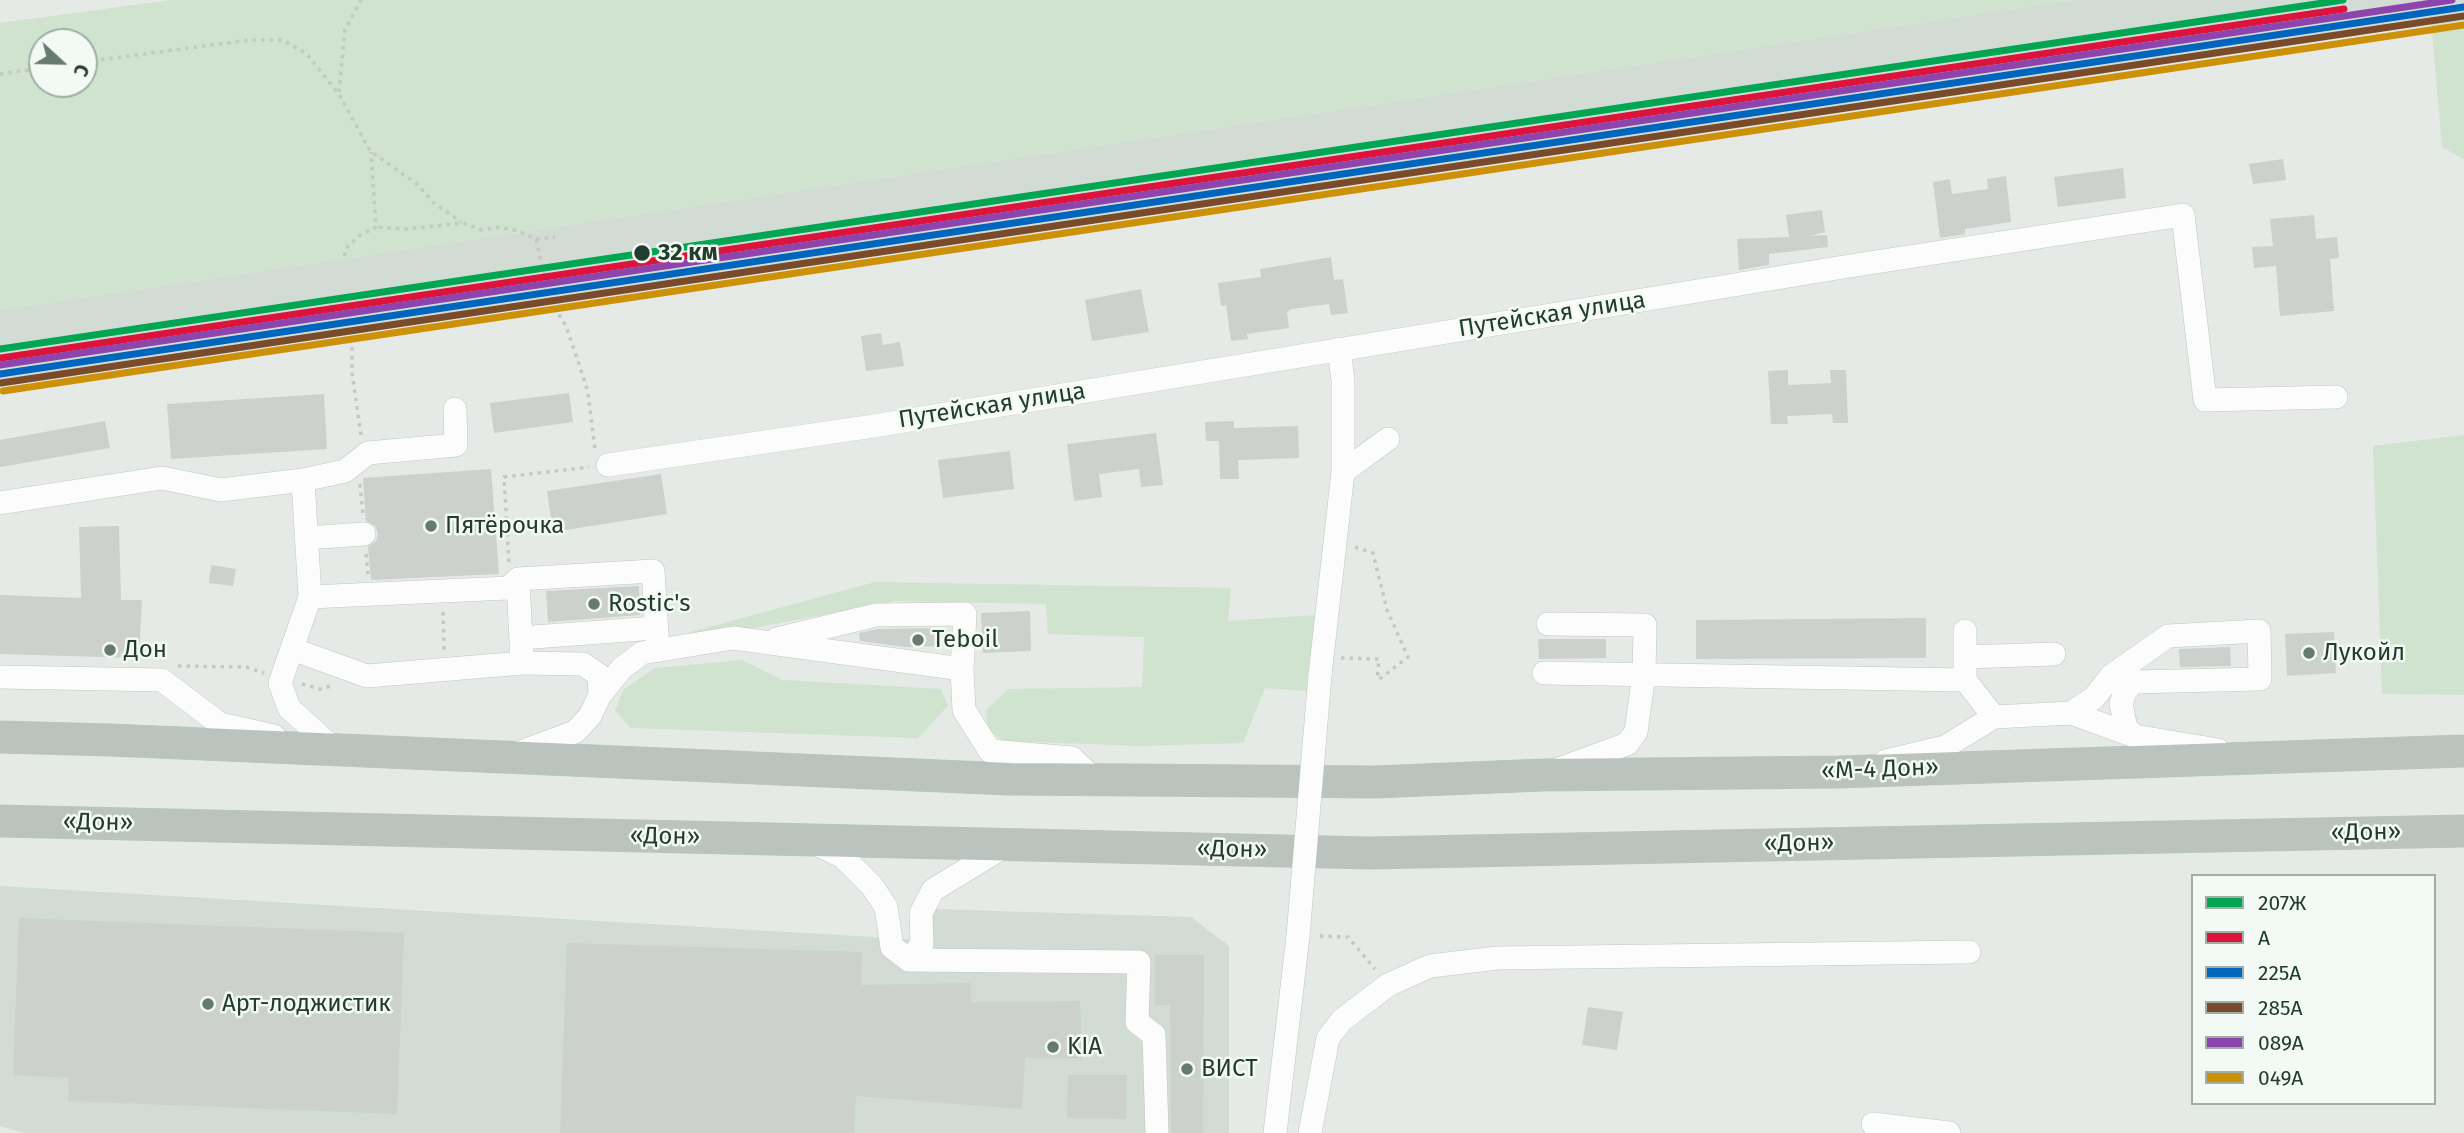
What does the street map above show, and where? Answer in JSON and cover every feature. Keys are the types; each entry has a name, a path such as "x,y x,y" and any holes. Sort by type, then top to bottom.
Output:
{"highway":[{"path":"0,737 995,779 1095,780"},
{"name":"«М-4 Дон»","path":"1095,780 1375,782 1543,775 1839,772 2464,751"},
{"name":"«Дон»","path":"0,821 1370,853 2464,831"}],"street":[{"name":"Путейская улица","path":"608,465 867,427 2183,215 2205,400 2336,397"},
{"path":"1275,1133 1306,936 1320,675 1343,472 1343,380 1339,349"},
{"path":"0,503 162,478 221,490 303,480 345,471 368,453 456,445 455,409"},
{"path":"1343,472 1388,439"},
{"path":"303,480 310,597 280,683 289,708 335,750"},
{"path":"306,538 364,534"},
{"path":"508,757 575,732 590,716 600,695 622,667 642,653 656,638 653,570 514,576"},
{"path":"310,597 508,587 514,576"},
{"path":"514,576 522,663"},
{"path":"764,642 876,615 965,614 962,669 964,710 990,751 1072,758 1095,780"},
{"path":"1543,775 1627,744 1639,721 1644,674 1645,625 1548,624"},
{"path":"1965,631 1965,669 1994,716"},
{"path":"2071,713 2094,698 2112,676 2168,636 2259,631 2260,679 2134,682 2125,691 2121,704 2126,728 2134,736"},
{"path":"521,638 733,638 962,669"},
{"path":"292,649 367,676 522,663 583,664 599,675 600,695"},
{"path":"1544,673 1965,669 2054,653"},
{"path":"0,677 162,680 220,724 335,750"},
{"path":"1839,772 1945,747 1994,716 2071,713 2134,736 2257,757"},
{"path":"808,840 843,857 872,886 886,907 892,947 909,960 1139,962 1137,1022 1154,1035 1154,1122 1157,1133"},
{"path":"909,960 922,944 921,913 933,890 1007,845"},
{"path":"1310,1133 1328,1038 1342,1020 1388,985 1430,966 1498,958 1969,952"},
{"path":"1873,1124 1950,1133"}],"path":[{"path":"339,94 345,30 361,0"},
{"path":"98,60 249,40 282,40 306,54 339,94 370,151 376,227"},
{"path":"0,74 28,70"},
{"path":"370,151 417,184 434,203 463,223 482,230 500,227 536,239 555,237"},
{"path":"345,256 345,249 359,236 376,227 406,229 463,223"},
{"path":"536,239 550,300 566,327 587,392 595,452 608,465"},
{"path":"369,587 364,534 361,459 363,446 352,373 352,329 550,300"},
{"path":"514,576 504,477 608,465"},
{"path":"1335,541 1373,553 1387,610 1408,657 1377,681 1379,659 1336,658"},
{"path":"442,591 445,670"},
{"path":"1306,936 1348,937 1388,985"}],"shaded area":[{"path":"2072,0 2464,0 2464,17 0,386 0,310"},
{"path":"0,886 924,940 931,909 1191,917 1229,946 1229,1133 25,1133 0,1126"}],"green space":[{"path":"171,0 2072,0 0,310 0,23"},
{"path":"2464,17 2464,159 2442,147 2431,21"},
{"path":"2464,435 2464,695 2382,694 2373,446"},
{"path":"875,582 1231,588 1228,621 1316,615 1306,691 1265,688 1243,743 1141,746 1003,741 988,730 986,710 1008,689 1142,687 1144,637 1048,634 1046,604 895,601 692,640 691,632"},
{"path":"742,660 783,680 941,689 948,706 918,738 631,728 615,710 624,689 655,668"}],"building":[{"path":"2283,159 2286,180 2253,184 2249,164"},
{"path":"2123,168 2126,198 2058,207 2054,177"},
{"path":"2006,176 2011,222 1965,229 1965,234 1940,238 1933,182 1950,179 1952,194 1988,189 1987,179"},
{"path":"1822,210 1825,232 1810,236 1827,235 1828,247 1769,254 1769,265 1739,270 1737,239 1789,237 1786,215"},
{"path":"2314,215 2316,239 2337,237 2339,258 2330,259 2334,311 2280,316 2276,266 2254,268 2252,247 2273,246 2270,219"},
{"path":"1331,257 1334,280 1343,279 1348,313 1331,315 1329,304 1291,309 1287,312 1289,328 1247,334 1248,339 1231,341 1226,305 1221,306 1218,283 1261,277 1260,269"},
{"path":"1141,289 1149,332 1092,341 1085,300"},
{"path":"881,333 883,345 900,342 904,366 866,371 861,336"},
{"path":"1788,370 1788,385 1831,383 1830,370 1846,370 1848,423 1833,423 1832,414 1787,416 1788,424 1771,424 1768,371"},
{"path":"569,393 573,422 494,433 490,403"},
{"path":"324,394 327,449 171,459 167,404"},
{"path":"105,421 110,448 0,467 0,440"},
{"path":"1234,421 1234,428 1298,426 1299,458 1238,460 1239,479 1220,479 1219,441 1206,441 1205,422"},
{"path":"1156,433 1163,485 1141,487 1139,469 1099,474 1102,497 1074,501 1067,444"},
{"path":"1010,451 1014,489 943,498 938,460"},
{"name":"Пятёрочка","path":"491,469 499,574 371,580 368,547 376,541 378,534 375,526 366,521 363,478"},
{"path":"661,474 667,514 553,532 547,491"},
{"path":"119,526 121,600 142,600 139,658 0,654 0,595 81,598 79,527"},
{"path":"211,565 236,569 233,586 209,583"},
{"name":"Rostic's","path":"639,586 640,615 548,622 546,591"},
{"path":"1030,611 1031,651 983,653 981,613"},
{"path":"1926,618 1926,658 1696,659 1696,620"},
{"path":"941,628 942,646 905,647 860,641 859,633 878,629"},
{"path":"2334,632 2336,673 2287,676 2285,634"},
{"path":"1538,639 1606,639 1606,658 1539,659"},
{"path":"2230,647 2231,666 2180,667 2179,649"},
{"name":"Арт-лоджистик","path":"19,918 404,933 397,1114 68,1101 69,1078 13,1075"},
{"path":"567,943 862,952 861,985 971,983 971,1002 1080,1001 1082,1059 1025,1058 1022,1109 856,1096 854,1133 560,1133"},
{"name":"ВИСТ","path":"1155,955 1204,955 1203,1133 1171,1133 1170,1005 1155,1005"},
{"path":"1588,1007 1623,1012 1617,1050 1582,1045"},
{"path":"1068,1075 1127,1075 1126,1119 1067,1118"}],"transit line":[{"name":"207Ж","path":"0,349 2343,0"},
{"name":"089А","path":"0,365 2452,0"},
{"name":"225А","path":"0,374 2464,7"},
{"name":"A","path":"1,358 2344,9"},
{"name":"285А","path":"1,383 2464,16"},
{"name":"049А","path":"3,391 2464,25"}],"place":[{"name":"32 км","path":"642,253"},
{"name":"Пятёрочка","path":"431,526"},
{"name":"Rostic's","path":"594,604"},
{"name":"Teboil","path":"918,640"},
{"name":"Дон","path":"110,650"},
{"name":"Лукойл","path":"2309,653"},
{"name":"Арт-лоджистик","path":"208,1004"},
{"name":"KIA","path":"1053,1047"},
{"name":"ВИСТ","path":"1187,1069"}]}
